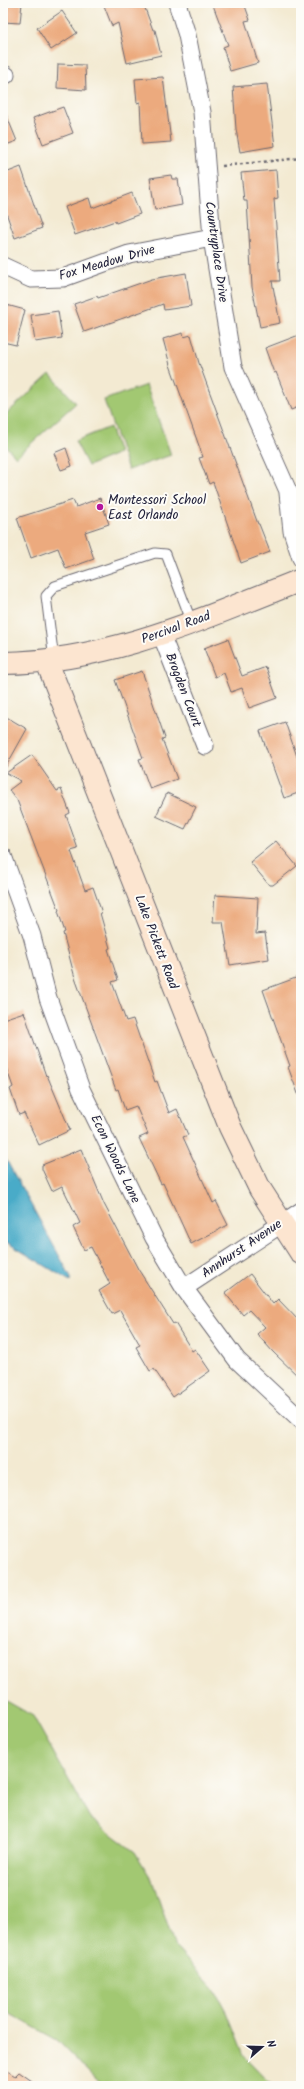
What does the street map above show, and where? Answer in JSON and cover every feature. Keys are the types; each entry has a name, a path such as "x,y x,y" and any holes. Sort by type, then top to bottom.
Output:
{"main road":[{"name":"Percival Road","path":"50,661 99,652 161,634 301,580"},
{"path":"3,663 50,661"},
{"name":"Lake Pickett Road","path":"50,661 218,1099 251,1173 280,1224 301,1253"}],"street":[{"name":"Countryplace Drive","path":"177,3 187,35 202,112 212,238 233,367 288,491 301,511"},
{"name":"Fox Meadow Drive","path":"3,266 31,279 63,278 129,254 212,238"},
{"name":"Countryplace Drive","path":"288,491 292,531 301,558"},
{"name":"Brogden Court","path":"161,634 205,746"},
{"name":"Econ Woods Lane","path":"3,856 32,936 48,998 81,1089 154,1238 184,1288 237,1360 301,1420"},
{"name":"Annhurst Avenue","path":"184,1288 301,1211"}],"lane":[{"path":"50,661 46,596 55,586 155,553 166,554 192,623"}],"path":[{"path":"206,168 301,158"}],"green space":[{"path":"50,374 76,403 16,457 3,443 3,417"},
{"path":"146,385 171,455 128,470 104,400"},
{"path":"110,427 119,453 88,466 75,441"},
{"path":"3,1699 33,1716 90,1818 135,1852 152,1880 175,1947 214,1989 227,2013 244,2056 273,2086 102,2086 57,2040 3,2010"}],"water":[{"path":"3,1154 71,1277 70,1281 3,1240"}],"building":[{"path":"3,3 22,3 20,23 3,22"},
{"path":"103,3 143,3 153,30 155,30 161,55 127,63 118,23 112,26"},
{"path":"220,3 244,3 250,20 245,21 258,63 230,71 223,47 228,45 213,5"},
{"path":"62,11 77,33 51,50 37,28"},
{"path":"58,64 85,65 86,90 57,88"},
{"path":"163,77 171,142 142,144 140,102 137,103 135,79"},
{"path":"267,84 275,146 240,152 236,129 233,87"},
{"path":"3,107 17,141 3,146"},
{"path":"63,107 73,133 43,144 33,118"},
{"path":"21,167 42,228 15,238 3,204 3,174"},
{"path":"276,170 278,198 274,199 280,281 272,281 280,323 260,327 252,287 247,201 244,201 241,173"},
{"path":"171,175 172,179 178,179 182,205 155,210 150,178"},
{"path":"132,193 140,214 75,235 65,207 89,198 92,208"},
{"path":"186,273 191,306 164,310 163,304 84,332 74,304 97,296 98,298 152,279"},
{"path":"3,304 25,310 16,345 3,342"},
{"path":"58,311 62,338 35,342 31,315"},
{"path":"183,333 184,337 191,335 199,363 258,524 270,552 241,563 213,482 209,484 199,458 203,457 170,365 163,339"},
{"path":"299,335 301,342 301,406 291,410 276,372 274,373 265,348"},
{"path":"66,448 72,466 61,470 54,453"},
{"path":"100,498 109,524 85,532 94,559 66,569 58,548 31,558 17,518 73,500 76,507"},
{"path":"228,639 242,676 266,667 277,698 249,708 242,688 231,692 224,673 215,677 204,648"},
{"path":"142,671 165,738 162,739 177,779 150,789 139,759 143,758 115,680"},
{"path":"3,715 27,729 3,772"},
{"path":"285,722 301,768 301,792 284,798 260,731"},
{"path":"32,755 57,791 61,789 70,813 66,815 78,849 71,851 85,890 93,887 102,913 100,913 110,948 108,949 118,980 112,982 126,1021 133,1019 155,1082 157,1081 169,1113 177,1109 188,1135 183,1137 213,1203 216,1201 228,1225 191,1244 163,1183 161,1184 139,1138 148,1134 136,1106 125,1110 118,1089 116,1090 75,978 63,933 65,932 58,911 59,910 17,800 9,790 21,781 6,773"},
{"path":"167,793 196,807 185,829 156,816"},
{"path":"276,841 297,866 273,885 269,885 250,862"},
{"path":"215,895 258,898 256,934 265,933 269,959 230,965 223,922 213,922"},
{"path":"301,976 301,1099 300,1099 263,990"},
{"path":"24,1012 46,1076 47,1075 70,1130 39,1145 24,1113 19,1115 10,1089 13,1087 3,1059 3,1019"},
{"path":"81,1149 104,1204 138,1269 173,1324 175,1323 192,1351 195,1349 210,1371 173,1397 154,1369 150,1371 136,1347 140,1345 120,1310 112,1314 99,1291 110,1284 91,1247 84,1250 73,1227 80,1223 62,1186 52,1191 42,1169 42,1165"},
{"path":"250,1274 273,1304 278,1299 301,1323 301,1379 257,1334 265,1327 249,1310 243,1315 225,1293"},
{"path":"3,2068 15,2076 19,2072 39,2086 3,2086"}],"place":[{"name":"Montessori School East Orlando","path":"100,507"}]}
